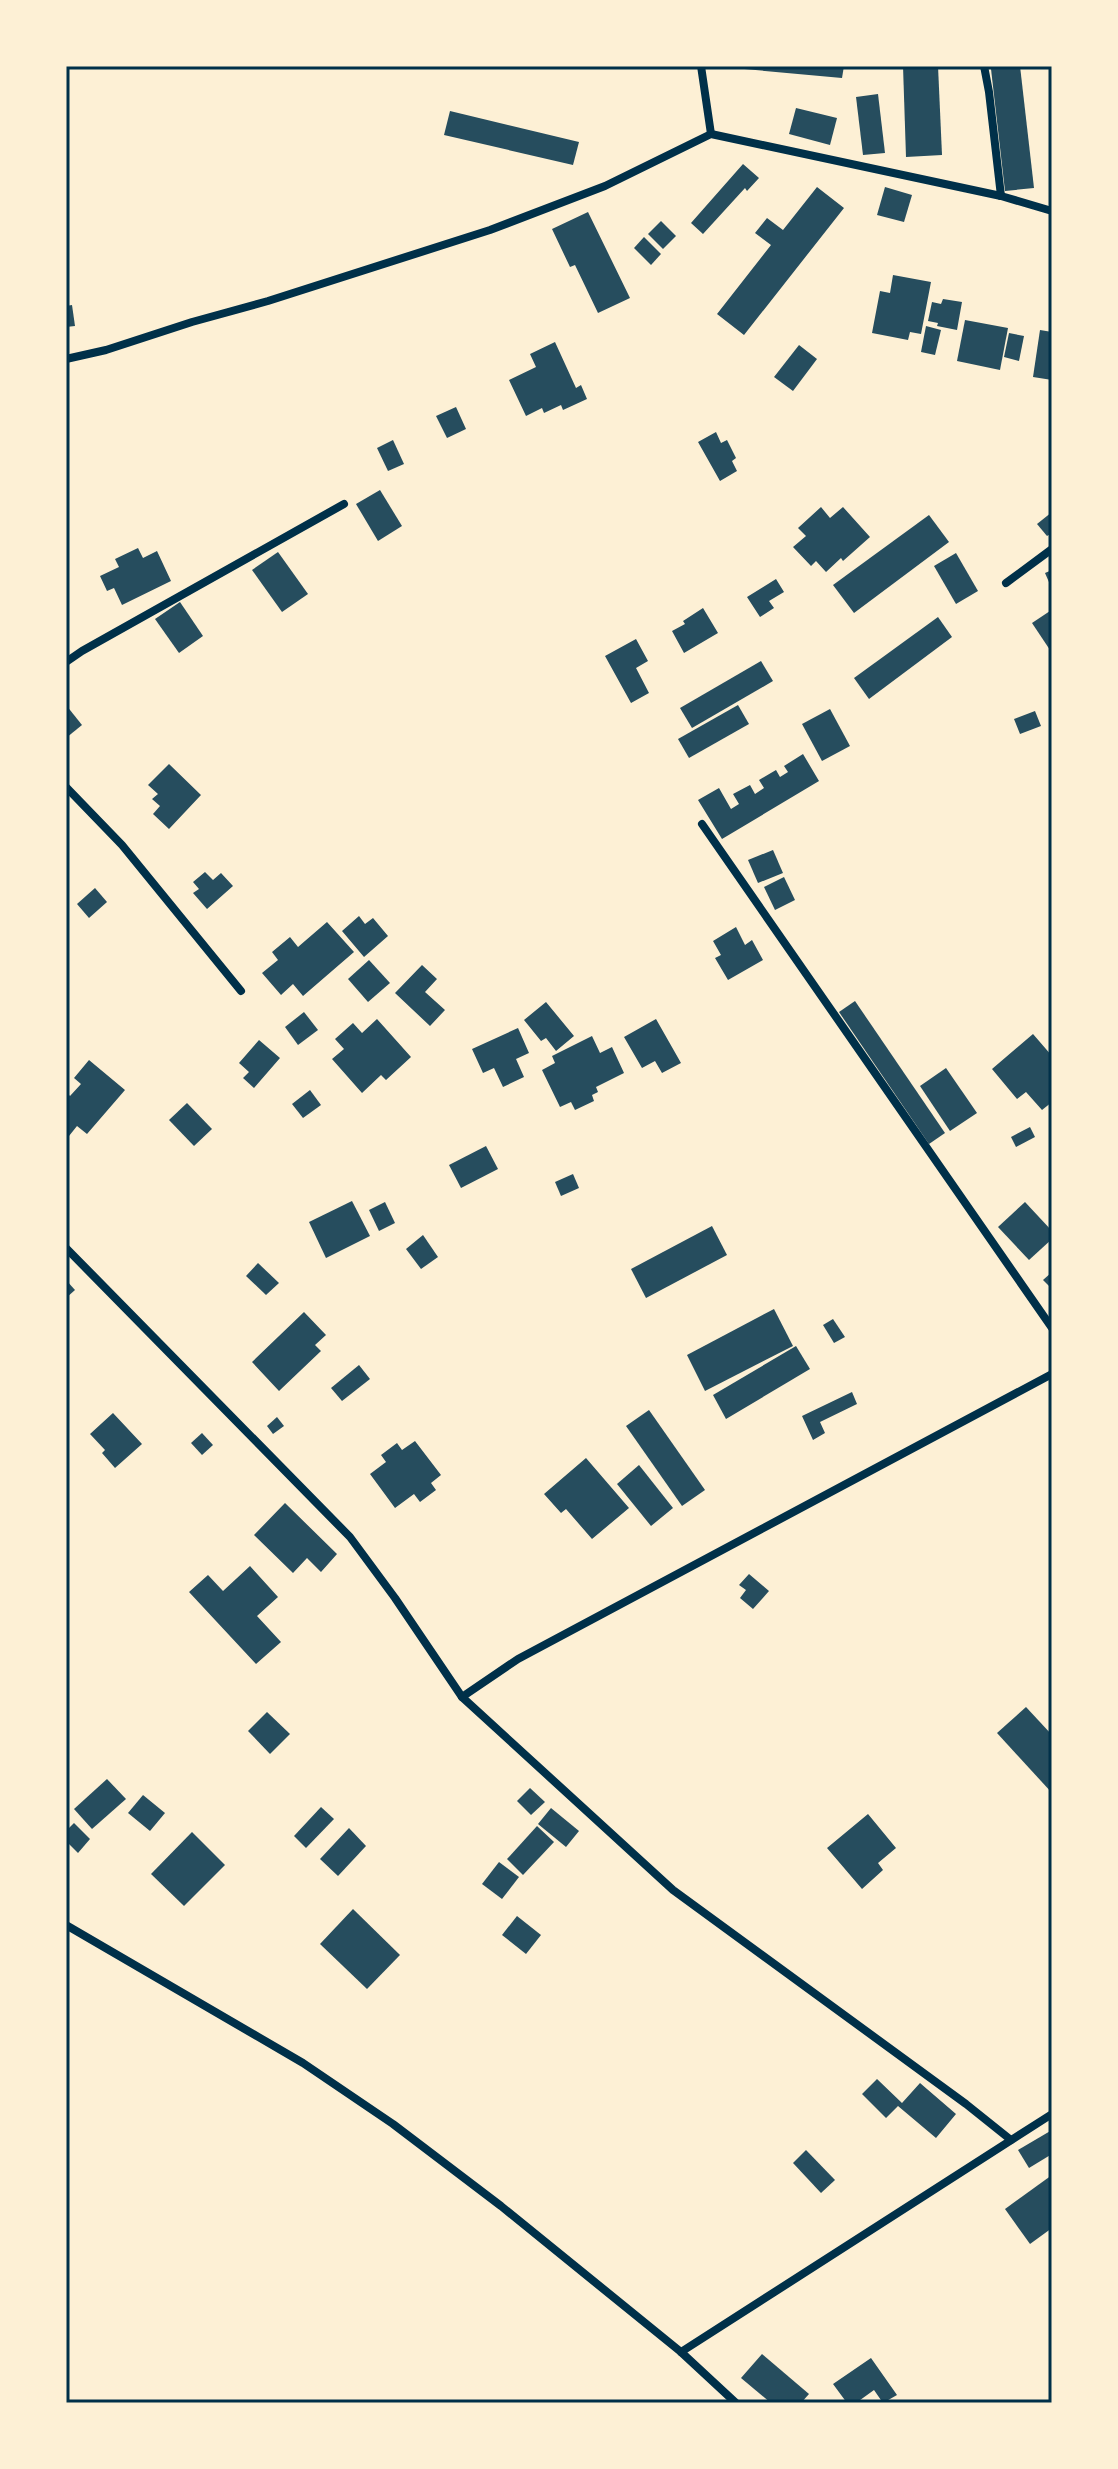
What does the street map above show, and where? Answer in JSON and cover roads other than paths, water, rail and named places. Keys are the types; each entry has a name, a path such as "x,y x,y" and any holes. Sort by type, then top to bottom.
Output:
{"street":[{"path":"701,66 711,134"},
{"path":"984,66 1001,196"},
{"path":"66,359 268,301 490,230 605,186 711,134 1001,196 1052,211"},
{"path":"66,662 344,504"},
{"path":"1006,583 1052,549"},
{"path":"66,787 122,845 241,991"},
{"path":"702,824 1052,1328"},
{"path":"66,1248 350,1537 462,1697 673,1890 1011,2140"},
{"path":"462,1697 518,1659 1052,1374"},
{"path":"66,1925 303,2063 393,2124 513,2215 681,2352 736,2403"},
{"path":"681,2352 1052,2114"}]}
